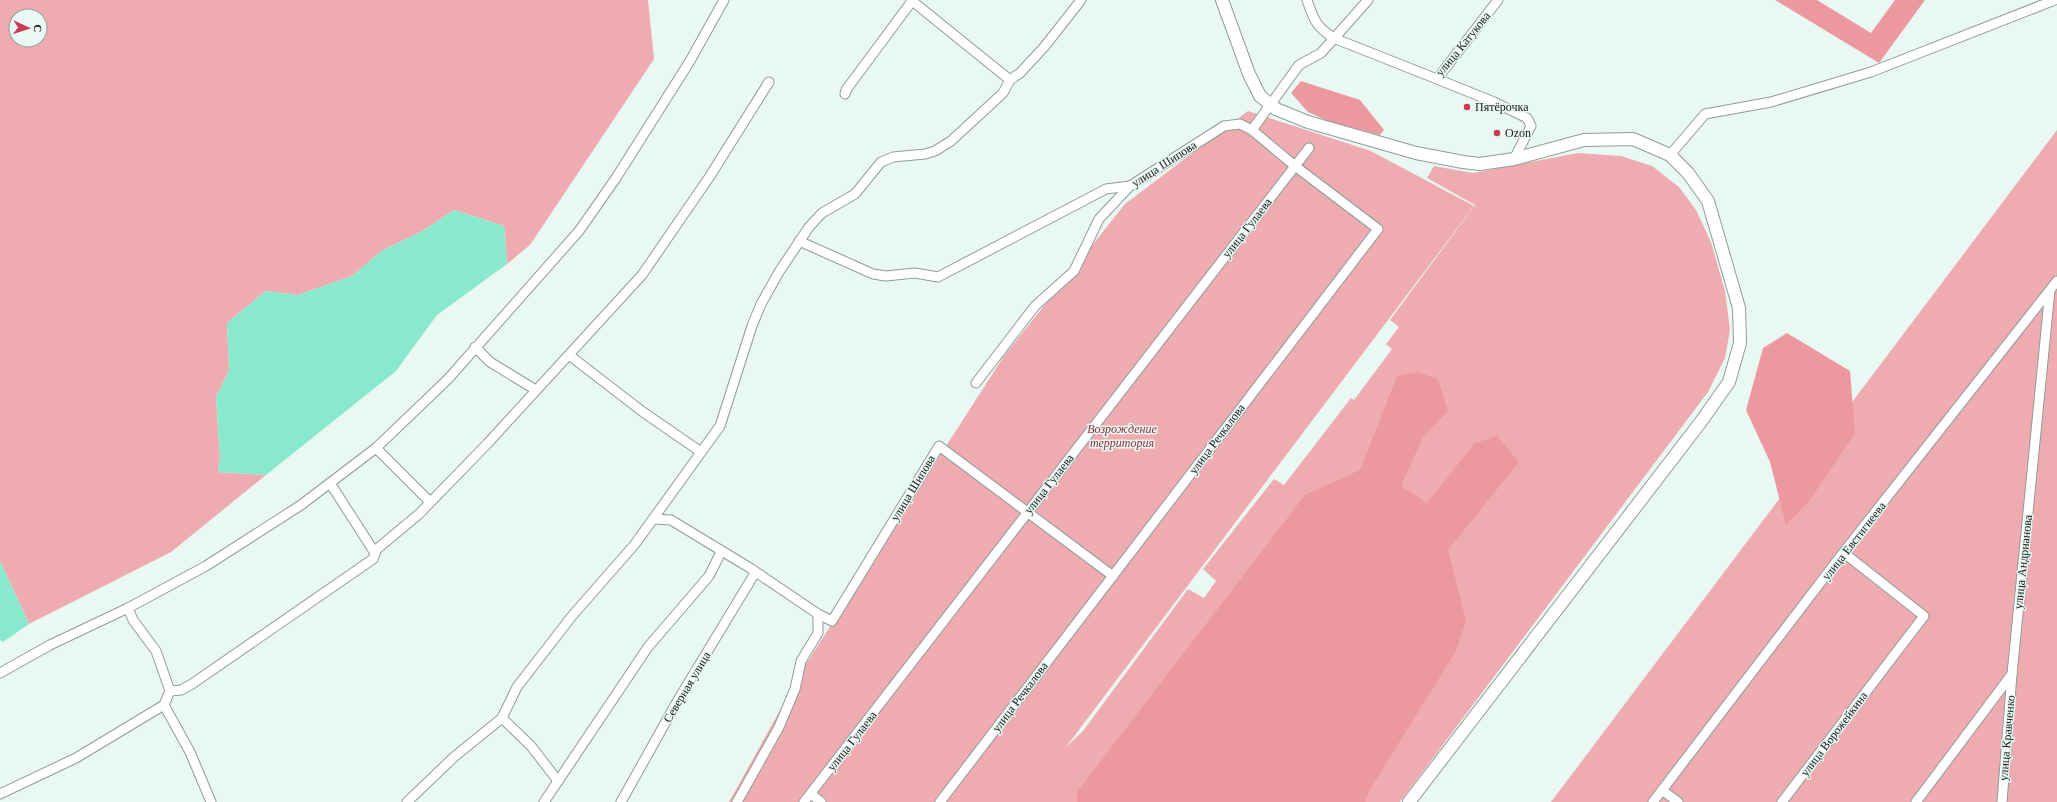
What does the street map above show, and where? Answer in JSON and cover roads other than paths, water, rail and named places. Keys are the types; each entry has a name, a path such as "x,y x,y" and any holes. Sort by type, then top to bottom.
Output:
{"main road":[{"path":"1222,0 1255,87 1260,96 1271,105 1308,122 1416,153 1480,164 1514,159 1584,140 1634,139 1670,155 1688,173 1708,201 1737,301 1740,343 1729,382 1696,429 1409,802"}],"street":[{"path":"0,673 50,645 128,608 206,566 301,505 376,448 448,379 579,230 616,178 690,61 724,0"},
{"path":"845,94 846,90 911,0 1010,80"},
{"path":"407,802 454,757 502,718 517,687 544,651 635,544 720,426 752,326 761,304 799,241 822,213 855,194 881,162 893,157 925,154 935,151 951,141 1003,93 1010,80 1020,73 1045,46 1081,0"},
{"name":"улица Катукова","path":"1307,0 1314,21 1323,32 1336,39 1437,79 1498,0"},
{"path":"1252,130 1299,65 1321,53 1336,39 1368,0"},
{"path":"1670,155 1705,114 1771,102 1871,72 2055,0"},
{"path":"1437,79 1494,102 1527,118 1531,126 1514,159"},
{"path":"170,692 181,690 204,676 373,559 376,549 403,529 487,444 642,275 710,176 769,82"},
{"name":"улица Шипова","path":"976,383 1035,306 1074,271 1099,219 1130,186 1224,126 1240,124 1252,130"},
{"name":"улица Речкалова","path":"940,802 1378,229 1295,166 1252,130"},
{"name":"улица Гулаева","path":"804,802 1309,148"},
{"path":"799,241 873,274 886,276 915,273 938,277 1106,189 1130,186"},
{"name":"улица Евстигнеева","path":"1652,802 1844,553 2057,281"},
{"name":"улица Андрианова","path":"2012,674 2050,290"},
{"path":"475,348 490,362 536,390"},
{"path":"569,355 643,412 700,452"},
{"name":"улица Шипова","path":"818,614 832,621 939,446 1112,576"},
{"path":"376,448 430,502"},
{"path":"330,483 375,553"},
{"path":"653,519 671,520 818,614 818,633 801,661 795,689 779,727 744,793 737,802"},
{"path":"544,802 648,647 709,576 721,552"},
{"name":"улица Ворожейкина","path":"1782,802 1924,616 1844,553"},
{"name":"Северная улица","path":"621,802 678,700 755,573"},
{"path":"0,794 76,758 164,705 170,692 156,651 133,620 128,608"},
{"path":"1916,802 2012,674"},
{"name":"улица Кравченко","path":"2002,802 2012,674"},
{"path":"164,705 190,752 208,801"},
{"path":"502,718 531,746 558,781"},
{"path":"1662,790 1678,802"},
{"path":"811,794 821,802"}],"place":[{"name":"Пятёрочка","path":"1467,107"},
{"name":"Ozon","path":"1497,133"}],"park label":[{"name":"Возрождение территория","path":"1122,436"}]}
